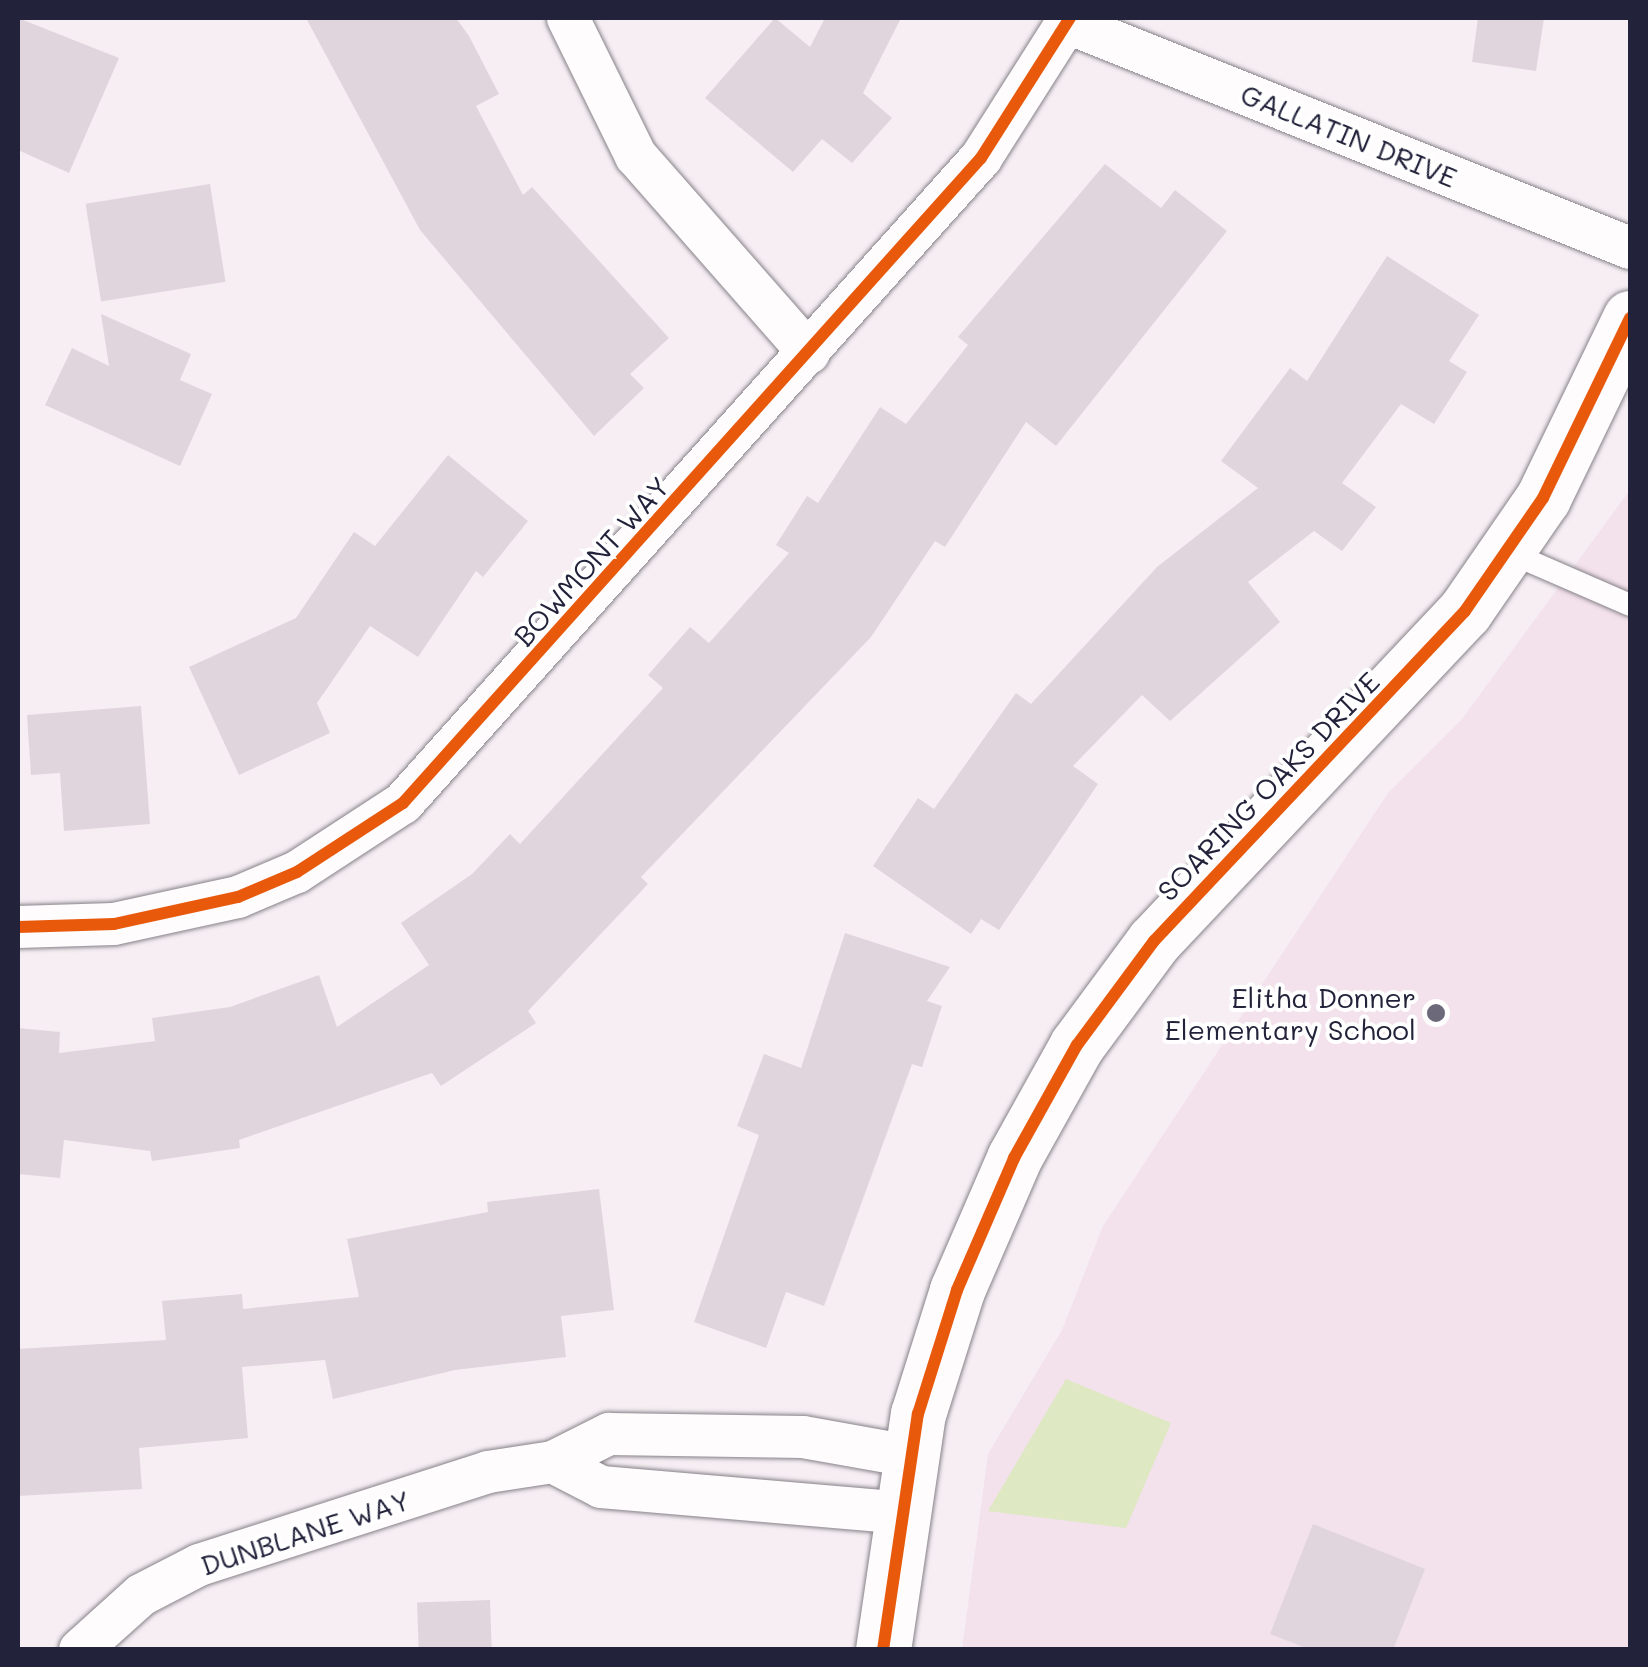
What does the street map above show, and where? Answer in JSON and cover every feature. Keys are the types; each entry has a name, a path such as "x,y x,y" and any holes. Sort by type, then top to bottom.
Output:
{"street":[{"path":"568,18 636,156 809,353"},
{"name":"BOWMONT WAY","path":"18,928 177,914 297,872 364,832 449,760 981,158 1069,20"},
{"name":"GALLATIN DRIVE","path":"1069,20 1630,248"},
{"name":"SOARING OAKS DRIVE","path":"884,1650 910,1456 957,1290 1014,1158 1078,1045 1154,940 1380,710 1506,551 1569,449 1630,318"},
{"name":"DUNBLANE WAY","path":"80,1650 141,1596 198,1565 488,1472 553,1462 609,1434 692,1430 910,1456"},
{"path":"553,1462 601,1488 902,1513"}],"lane":[{"path":"1506,551 1630,605"}],"shaded area":[{"name":"Elitha Donner Elementary School","path":"1630,490 1630,1649 962,1650 988,1454 1062,1330 1103,1226 1388,793 1462,719"}],"green space":[{"path":"1066,1379 1171,1423 1126,1528 988,1511"}],"building":[{"path":"18,18 119,58 69,173 18,150"},
{"path":"306,18 456,18 469,36 499,94 476,106 523,195 532,187 669,338 630,374 644,388 594,436 420,230"},
{"path":"775,18 810,47 825,18 901,18 863,93 892,118 852,163 822,139 793,172 705,98"},
{"path":"1478,18 1544,18 1536,71 1472,62"},
{"path":"1105,164 1161,208 1175,190 1227,231 1056,446 1026,422 945,547 935,541 871,637 641,877 648,884 528,1011 536,1023 441,1086 432,1073 239,1140 240,1148 152,1161 150,1151 64,1140 60,1178 18,1174 18,1028 60,1032 59,1053 155,1041 152,1018 230,1007 319,975 337,1027 429,965 401,923 472,874 510,834 520,844 663,688 648,675 690,627 709,643 789,553 776,545 807,496 818,503 880,407 906,424 968,345 958,337"},
{"path":"210,184 225,282 101,301 86,204"},
{"path":"1387,256 1479,315 1449,361 1467,372 1434,424 1401,404 1342,483 1376,507 1342,551 1314,531 1248,582 1280,622 1170,721 1142,695 1073,766 1098,784 999,930 981,919 971,934 873,866 918,798 934,809 1016,693 1031,704 1157,567 1258,488 1221,461 1290,368 1307,381"},
{"path":"101,314 191,354 180,380 212,394 180,466 45,405 72,348 109,366"},
{"path":"448,455 528,521 483,577 476,571 418,657 370,626 317,703 330,733 239,775 189,667 296,618 354,532 375,546"},
{"path":"141,706 150,824 64,831 60,773 31,775 27,715"},
{"path":"845,933 950,967 927,1001 942,1006 922,1067 912,1064 824,1306 786,1292 766,1348 694,1322 759,1135 737,1126 764,1054 801,1068"},
{"path":"599,1189 614,1310 561,1316 566,1357 455,1370 333,1399 325,1360 242,1367 248,1438 139,1448 142,1489 18,1496 18,1349 166,1340 162,1301 242,1294 243,1309 359,1297 347,1239 488,1212 487,1202"},
{"path":"1313,1524 1425,1569 1393,1650 1311,1650 1270,1634"},
{"path":"490,1600 492,1650 419,1650 417,1603"}],"cycle path":[{"path":"18,927 114,924 238,897 297,872 403,803 981,158 1070,18"},
{"path":"883,1650 918,1414 957,1290 1014,1158 1077,1045 1154,941 1465,611 1543,498 1630,318"}],"place":[{"name":"Elitha Donner Elementary School","path":"1436,1013"}]}
